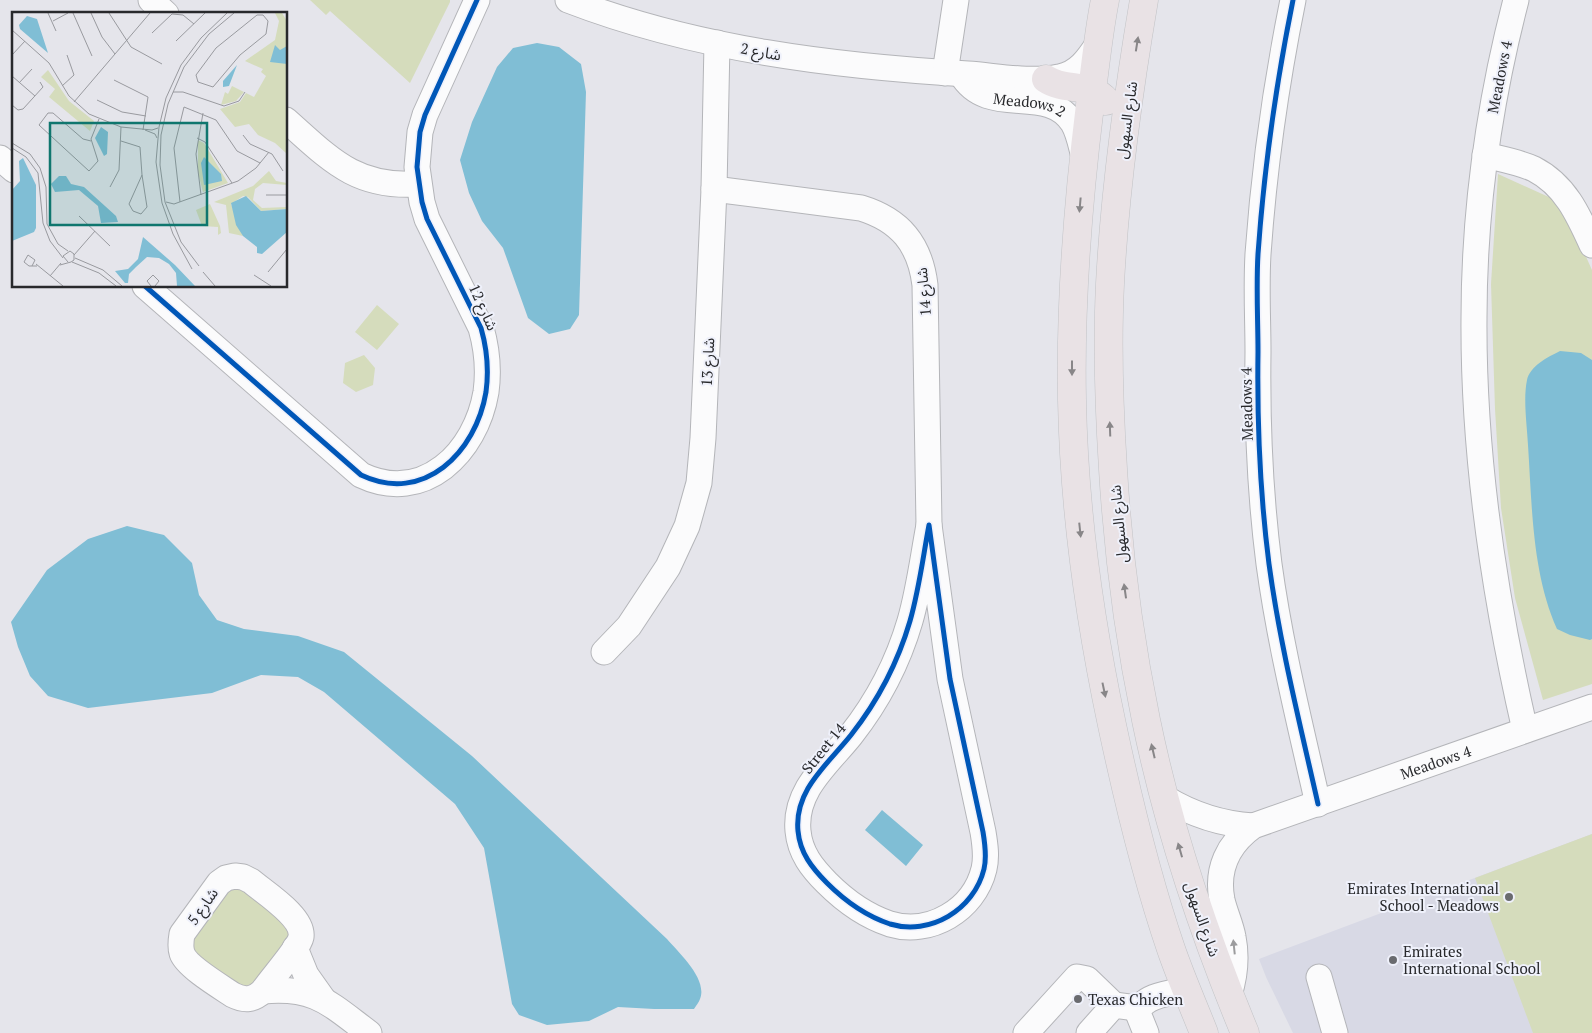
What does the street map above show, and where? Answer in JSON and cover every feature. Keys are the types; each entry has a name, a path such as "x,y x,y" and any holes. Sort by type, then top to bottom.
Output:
{"main road":[{"path":"1105,0 1084,157 1074,268 1072,334 1074,466 1086,579 1098,663 1130,808 1171,949 1204,1033"},
{"name":"شارع السهول","path":"1144,0 1124,130 1110,284 1110,430 1115,503 1133,648 1146,720 1165,798 1185,868 1229,995 1245,1033"},
{"path":"1037,85 1092,90 1105,100 1109,107 1106,205 1110,284"}],"street":[{"path":"150,0 164,12"},
{"name":"شارع 12","path":"147,288 361,475 373,481 393,484 413,482 426,478 448,463 460,451 468,439 482,408 488,376 488,360 486,343 481,328 428,219 418,184 418,149 425,115 477,0"},
{"name":"شارع 2","path":"568,0 657,29 717,43 808,59 958,74"},
{"path":"956,0 958,74"},
{"name":"Meadows 4","path":"1293,0 1275,97 1262,204 1258,257 1257,414 1264,514 1277,613 1318,804"},
{"name":"Meadows 4","path":"1516,0 1496,90 1485,155 1475,266 1474,318 1478,432 1492,562 1502,622 1525,730"},
{"name":"شارع 13","path":"604,652 629,626 668,567 687,526 699,483 703,438 714,189 717,43"},
{"name":"Meadows 2","path":"1084,157 1076,130 1068,117 1055,107 1037,85 1020,68 1011,64 994,62 958,74 970,87 984,96 1005,100 1037,85 1076,70 1089,58 1098,44"},
{"path":"288,122 333,161 360,176 389,184 418,184"},
{"path":"1485,155 1533,169 1552,180 1567,196 1579,216 1592,245"},
{"path":"0,158 12,168"},
{"name":"شارع 14","path":"714,189 861,208 880,215 897,226 914,247 920,259 925,285 929,525"},
{"name":"Street 14","path":"929,525 950,679 983,832 985,850 984,869 977,886 967,902 945,918 918,926 891,924 871,916 836,891 806,859 798,832 798,818 806,790 862,719 888,676 897,657 911,619 929,525"},
{"name":"Meadows 4","path":"1229,995 1233,981 1235,951 1233,936 1222,901 1220,887 1221,872 1225,858 1232,846 1253,826 1592,707"},
{"name":"Meadows 4","path":"1165,798 1192,813 1207,818 1238,825 1253,826"},
{"name":"شارع 5","path":"235,876 244,877 251,881 296,919 301,937 295,948 257,996 249,1000 233,996 187,962 180,944 182,934 218,883 226,878 235,876"},
{"name":"شارع 5","path":"295,948 306,975 323,999"},
{"path":"1026,1033 1077,977 1087,978 1114,1005 1141,1025 1145,1001 1186,990"},
{"path":"1319,977 1335,1033"},
{"name":"شارع 5","path":"262,990 293,990 323,999 369,1033"},
{"path":"1089,1033 1114,1005"}],"shaded area":[{"name":"Emirates International School - Meadows","path":"1592,834 1592,1033 1293,1033 1259,959"}],"green space":[{"path":"310,0 450,0 450,2 410,83 330,11 326,15"},
{"path":"1498,174 1562,203 1592,270 1592,684 1543,700 1515,598 1501,508 1495,409 1491,284"},
{"path":"377,305 399,324 377,350 355,332"},
{"path":"364,355 375,368 373,385 356,392 343,383 345,363"},
{"path":"1592,834 1592,1033 1533,1033 1475,878"},
{"path":"237,888 245,890 286,923 290,936 255,983 242,987 193,952 193,932 229,890"}],"water":[{"path":"537,43 559,47 581,64 586,92 579,315 570,329 549,334 528,318 503,248 482,221 469,193 460,160 472,122 497,67 513,48"},
{"path":"1560,351 1581,353 1592,360 1592,639 1590,640 1570,635 1557,629 1542,585 1532,515 1525,395 1527,380 1536,366"},
{"path":"127,526 164,535 192,563 199,595 217,620 244,629 298,636 344,652 472,756 678,951 691,967 700,983 700,999 694,1009 618,1007 589,1021 547,1025 519,1015 512,1004 484,848 455,804 324,692 298,677 261,675 212,693 88,708 48,696 30,676 18,647 11,622 47,570 88,539"},
{"path":"882,810 923,845 906,866 865,830"}],"cycle path":[{"path":"147,288 361,475 384,483 406,483 426,478 443,467 459,453 471,434 480,414 486,392 487,360 481,328 427,219 422,202 417,167 420,132 425,115 477,0"},
{"path":"1293,0 1271,127 1258,254 1259,432 1261,485 1269,564 1291,684 1318,804"},
{"path":"929,525 950,679 983,832 985,860 979,884 971,897 960,908 935,923 905,927 881,921 864,912 841,895 822,877 812,866 801,846 798,816 807,790 823,767 861,722 893,666 913,609 929,525"}],"place":[{"name":"Emirates International School - Meadows","path":"1509,897"},
{"name":"Emirates International School","path":"1393,960"},
{"name":"Texas Chicken","path":"1078,999"}]}
